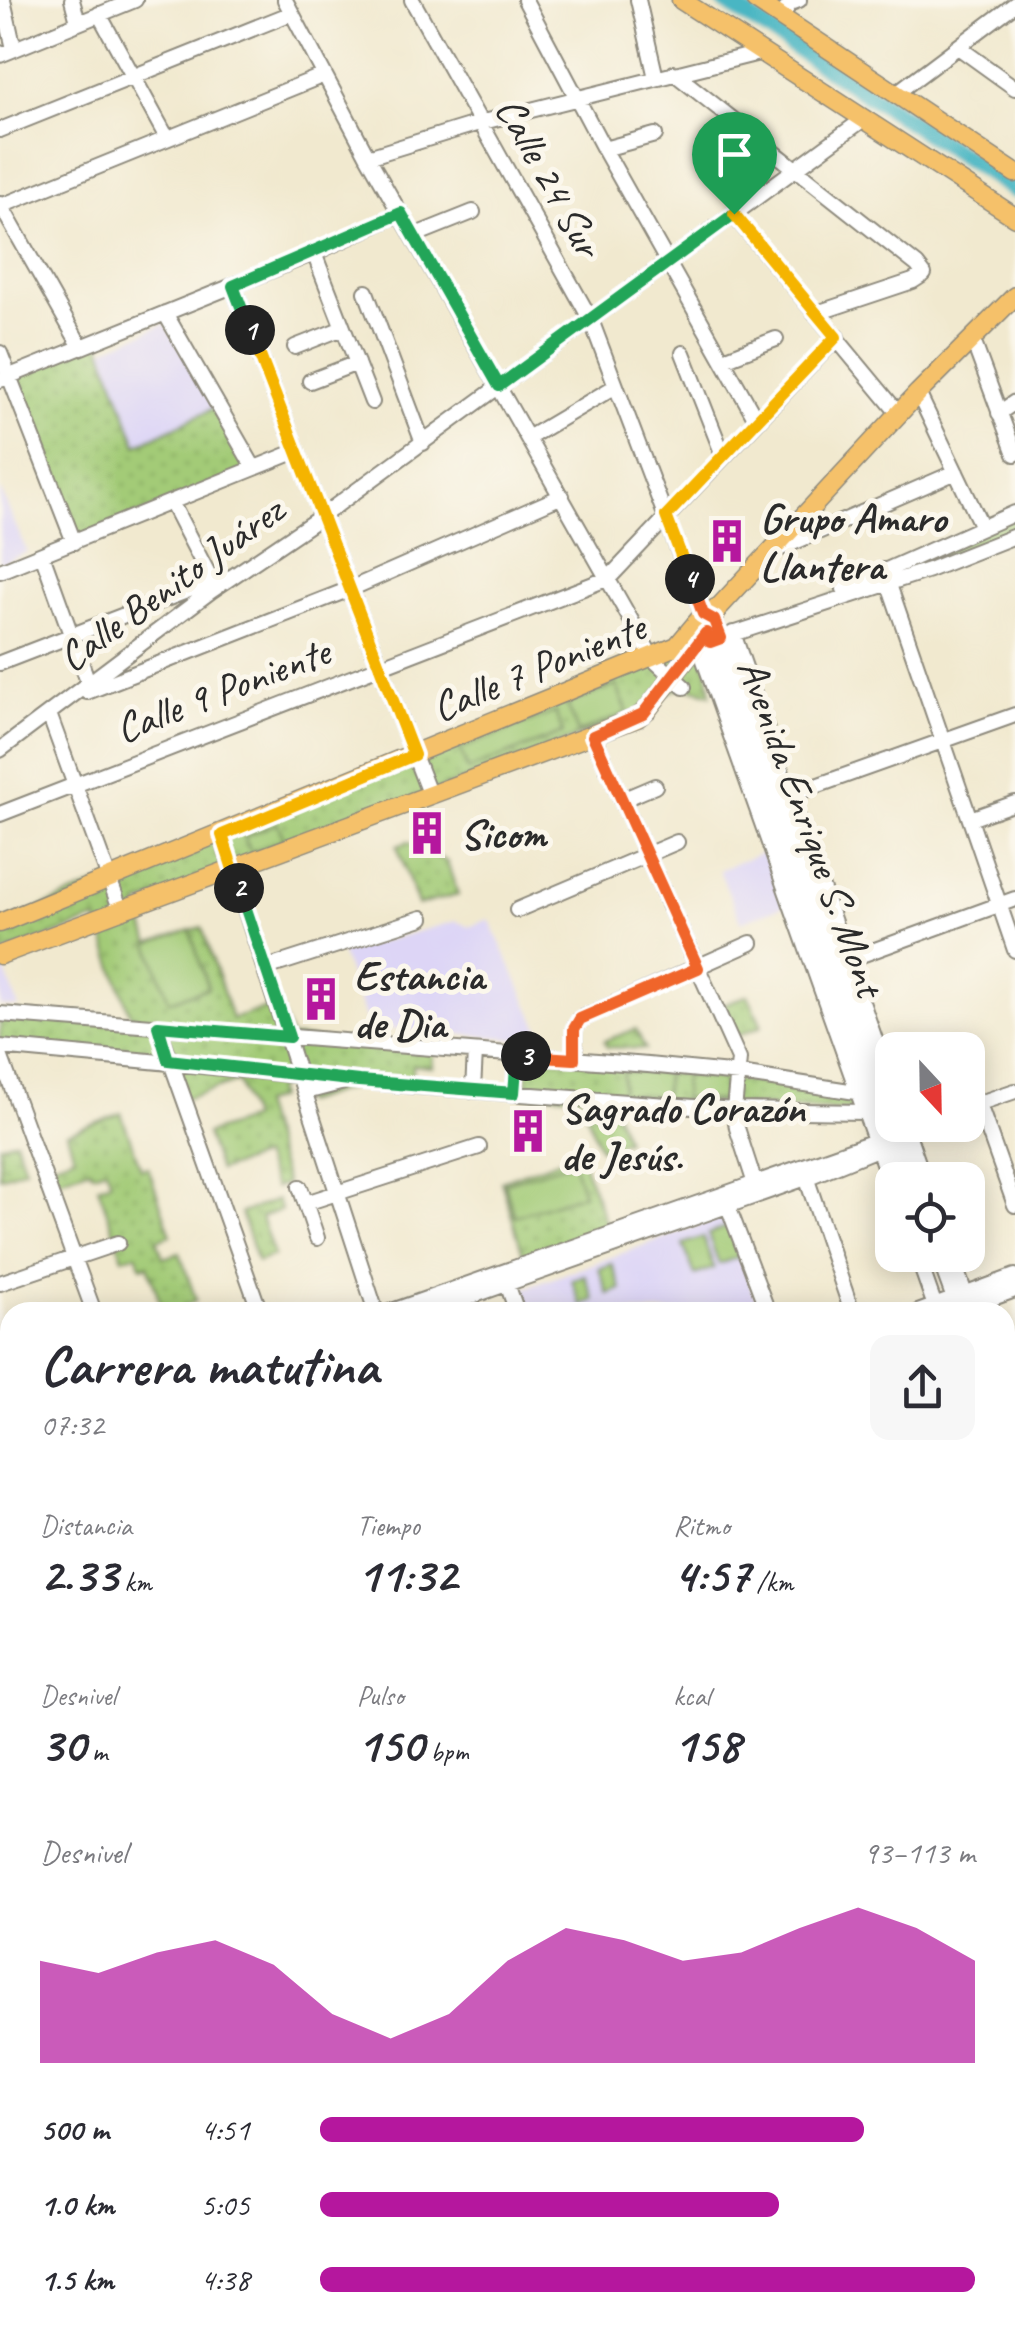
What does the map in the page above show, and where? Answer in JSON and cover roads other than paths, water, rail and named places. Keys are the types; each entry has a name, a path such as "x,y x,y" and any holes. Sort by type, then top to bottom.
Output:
{"main road":[{"path":"680,0 1015,217"},
{"path":"755,0 790,5 895,94 1015,173"},
{"path":"711,629 766,554 1015,296"},
{"name":"Calle 7 Poniente","path":"0,924 653,658 711,629"},
{"name":"Calle 7 Poniente","path":"0,955 637,718 678,682 711,629"}],"street":[{"path":"3,0 7,52 135,0"},
{"path":"72,0 78,22"},
{"name":"Calle 24 Sur","path":"412,0 590,320 711,629"},
{"path":"525,0 756,419"},
{"path":"638,0 656,78"},
{"path":"895,94 1015,4"},
{"path":"0,130 288,6 368,157 653,658 678,682 717,698"},
{"path":"99,14 167,138"},
{"path":"958,46 1015,88"},
{"path":"368,157 576,98 762,52"},
{"path":"674,73 924,274 817,313"},
{"path":"81,347 1,205 324,74"},
{"name":"Calle Benito Juárez","path":"0,750 90,687 213,589 423,443 864,118"},
{"path":"604,149 655,136"},
{"path":"414,236 473,212"},
{"path":"5,378 314,253 401,213"},
{"path":"734,214 899,414"},
{"path":"314,253 372,402"},
{"path":"233,286 430,796"},
{"path":"366,292 423,443"},
{"path":"165,313 254,468"},
{"path":"294,347 343,328"},
{"name":"Calle 9 Poniente","path":"0,814 609,578 836,337"},
{"path":"724,360 776,338"},
{"path":"972,338 1015,454"},
{"path":"0,352 5,378 74,542"},
{"path":"683,354 723,455"},
{"path":"310,381 357,363"},
{"path":"528,438 616,386"},
{"path":"918,393 982,526"},
{"path":"999,413 1015,402"},
{"path":"0,571 297,451"},
{"path":"766,554 956,472"},
{"path":"42,554 90,687 350,589 562,496"},
{"path":"171,502 213,589"},
{"path":"875,1091 717,698 711,629 808,608 886,576 961,536 1015,513"},
{"path":"961,536 968,554"},
{"path":"886,576 968,554 1015,536"},
{"path":"886,576 1015,950"},
{"path":"0,663 197,587 213,589"},
{"name":"Avenida Enrique S. Mont","path":"711,629 752,706 785,797 842,961 875,1089"},
{"name":"Avenida Enrique S. Mont","path":"711,629 875,1090"},
{"path":"49,714 121,910"},
{"path":"785,797 1015,715"},
{"path":"593,736 739,1059 734,1110 757,1189"},
{"path":"622,800 655,786"},
{"path":"970,819 1015,803"},
{"path":"222,835 373,1302"},
{"path":"517,910 677,842"},
{"path":"842,961 1015,898"},
{"path":"266,968 422,918"},
{"path":"574,1059 574,1029 580,1019 751,942"},
{"path":"0,1014 574,1059 740,1074 875,1093"},
{"path":"158,1026 256,1302"},
{"path":"0,1046 350,1080 734,1110 875,1127"},
{"path":"473,1090 475,1052"},
{"path":"0,1055 90,1302"},
{"path":"514,1093 517,1055"},
{"path":"306,1092 350,1080"},
{"path":"985,1101 1015,1091"},
{"path":"985,1134 1015,1206"},
{"path":"447,1302 804,1172 875,1136"},
{"path":"306,1203 479,1147"},
{"path":"804,1172 849,1302"},
{"path":"300,1187 317,1238"},
{"path":"726,1200 764,1302"},
{"path":"0,1283 118,1242"},
{"path":"929,1272 950,1302"},
{"path":"935,1272 951,1302"},
{"path":"943,1272 952,1302"},
{"path":"952,1272 954,1302"},
{"path":"965,1302 1015,1276"},
{"path":"505,1278 513,1302"},
{"path":"974,1302 1015,1290"}],"waterway":[{"path":"723,0 1015,190"}],"place":[{"name":"Grupo Amaro Llantera","path":"727,541"},
{"name":"Sicom","path":"427,833"},
{"name":"Estancia de Dia","path":"321,999"},
{"name":"Sagrado Corazón de Jesús.","path":"528,1131"}]}
